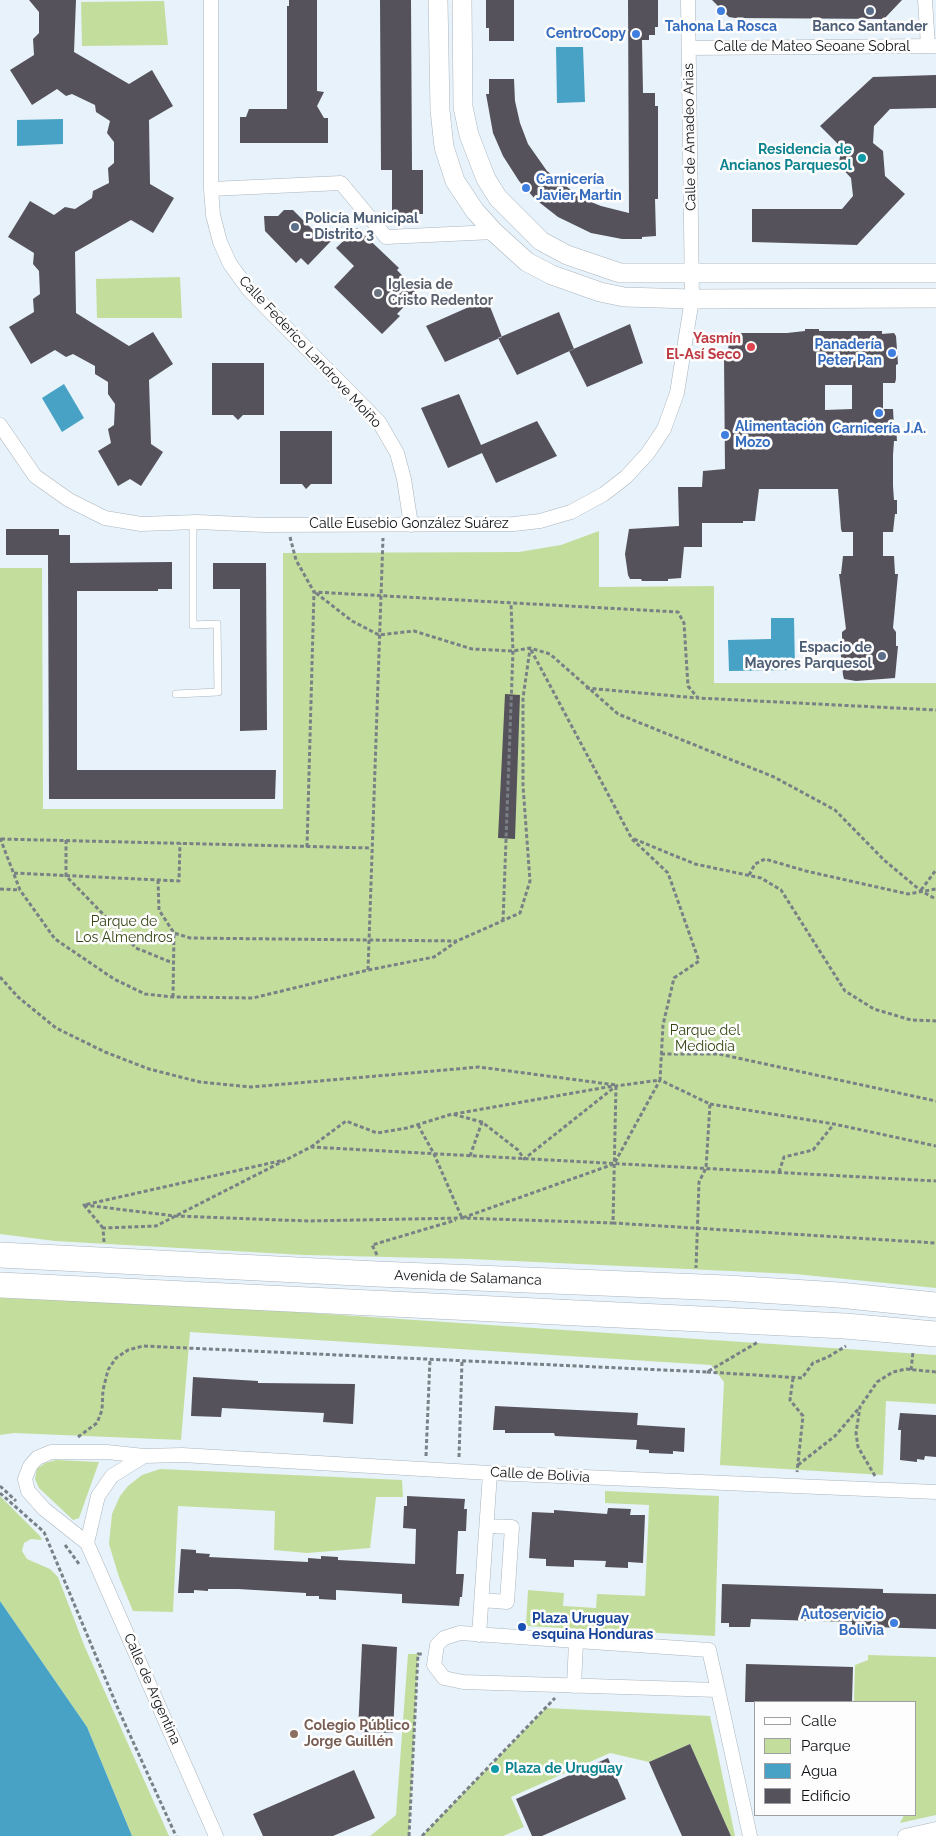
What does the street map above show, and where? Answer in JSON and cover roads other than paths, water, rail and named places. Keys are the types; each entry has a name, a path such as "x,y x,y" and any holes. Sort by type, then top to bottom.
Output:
{"highway":[{"name":"Avenida de Salamanca","path":"0,1255 367,1274 727,1288 839,1295 936,1304"},
{"path":"0,1285 836,1326 936,1334"}],"street":[{"name":"Calle Federico Landrove Moiño","path":"211,0 211,189 213,215 220,242 234,271 249,290 379,422 397,453 404,479 411,524"},
{"path":"438,0 440,110 444,148 456,181 475,211 494,232 527,262 552,275 600,292 624,297 692,299 936,298"},
{"path":"462,0 465,117 469,136 478,163 498,198 541,241 567,255 620,273 692,275 936,272"},
{"name":"Calle de Amadeo Arias","path":"688,0 692,275"},
{"path":"925,0 932,46"},
{"name":"Calle de Mateo Seoane Sobral","path":"689,48 932,46"},
{"path":"211,189 341,183 386,236 494,232"},
{"name":"Calle Eusebio González Suárez","path":"0,425 35,476 69,500 104,518 141,524 193,522 286,525 514,524 540,521 571,512 604,494 626,477 648,453 664,429 677,393 692,299 692,275"},
{"name":"Calle de Bolivia","path":"144,1456 112,1476 98,1496 87,1542 44,1509 28,1491 25,1479 30,1466 38,1458 51,1452 74,1452 144,1456 182,1454 490,1473 936,1492"},
{"path":"480,1635 490,1473"},
{"path":"482,1600 507,1602 512,1527 487,1526"},
{"name":"Calle de Argentina","path":"87,1542 216,1836"},
{"path":"718,1690 464,1682 444,1678 434,1665 437,1645 444,1638 460,1633 709,1650 718,1690 750,1836"},
{"path":"569,1686 576,1642"},
{"path":"905,1836 936,1829"}],"lane":[{"path":"176,694 218,692 217,624 193,625 193,522"}],"water":[{"path":"556,47 583,47 585,102 557,103"},
{"path":"63,119 63,144 17,146 17,120"},
{"path":"64,384 84,418 62,432 42,398"},
{"path":"771,618 794,618 795,670 729,671 728,640 771,639"},
{"path":"0,1601 87,1727 132,1836 0,1836"}],"place":[{"name":"Tahona La Rosca","path":"721,11"},
{"name":"Banco Santander","path":"870,11"},
{"name":"CentroCopy","path":"636,34"},
{"name":"Residencia de Ancianos Parquesol","path":"862,158"},
{"name":"Carnicería Javier Martín","path":"526,188"},
{"name":"Policía Municipal - Distrito 3","path":"295,227"},
{"name":"Iglesia de Cristo Redentor","path":"378,293"},
{"name":"Yasmín El-Así Seco","path":"751,347"},
{"name":"Panadería Peter Pan","path":"892,353"},
{"name":"Carnicería J.A.","path":"879,413"},
{"name":"Alimentación Mozo","path":"725,435"},
{"name":"Espacio de Mayores Parquesol","path":"882,656"},
{"name":"Autoservicio Bolivia","path":"894,1623"},
{"name":"Plaza Uruguay esquina Honduras","path":"522,1627"},
{"name":"Colegio Público Jorge Guillén","path":"294,1734"},
{"name":"Plaza de Uruguay","path":"495,1769"}],"park label":[{"name":"Parque de Los Almendros","path":"124,930"},
{"name":"Parque del Mediodía","path":"705,1040"}]}
